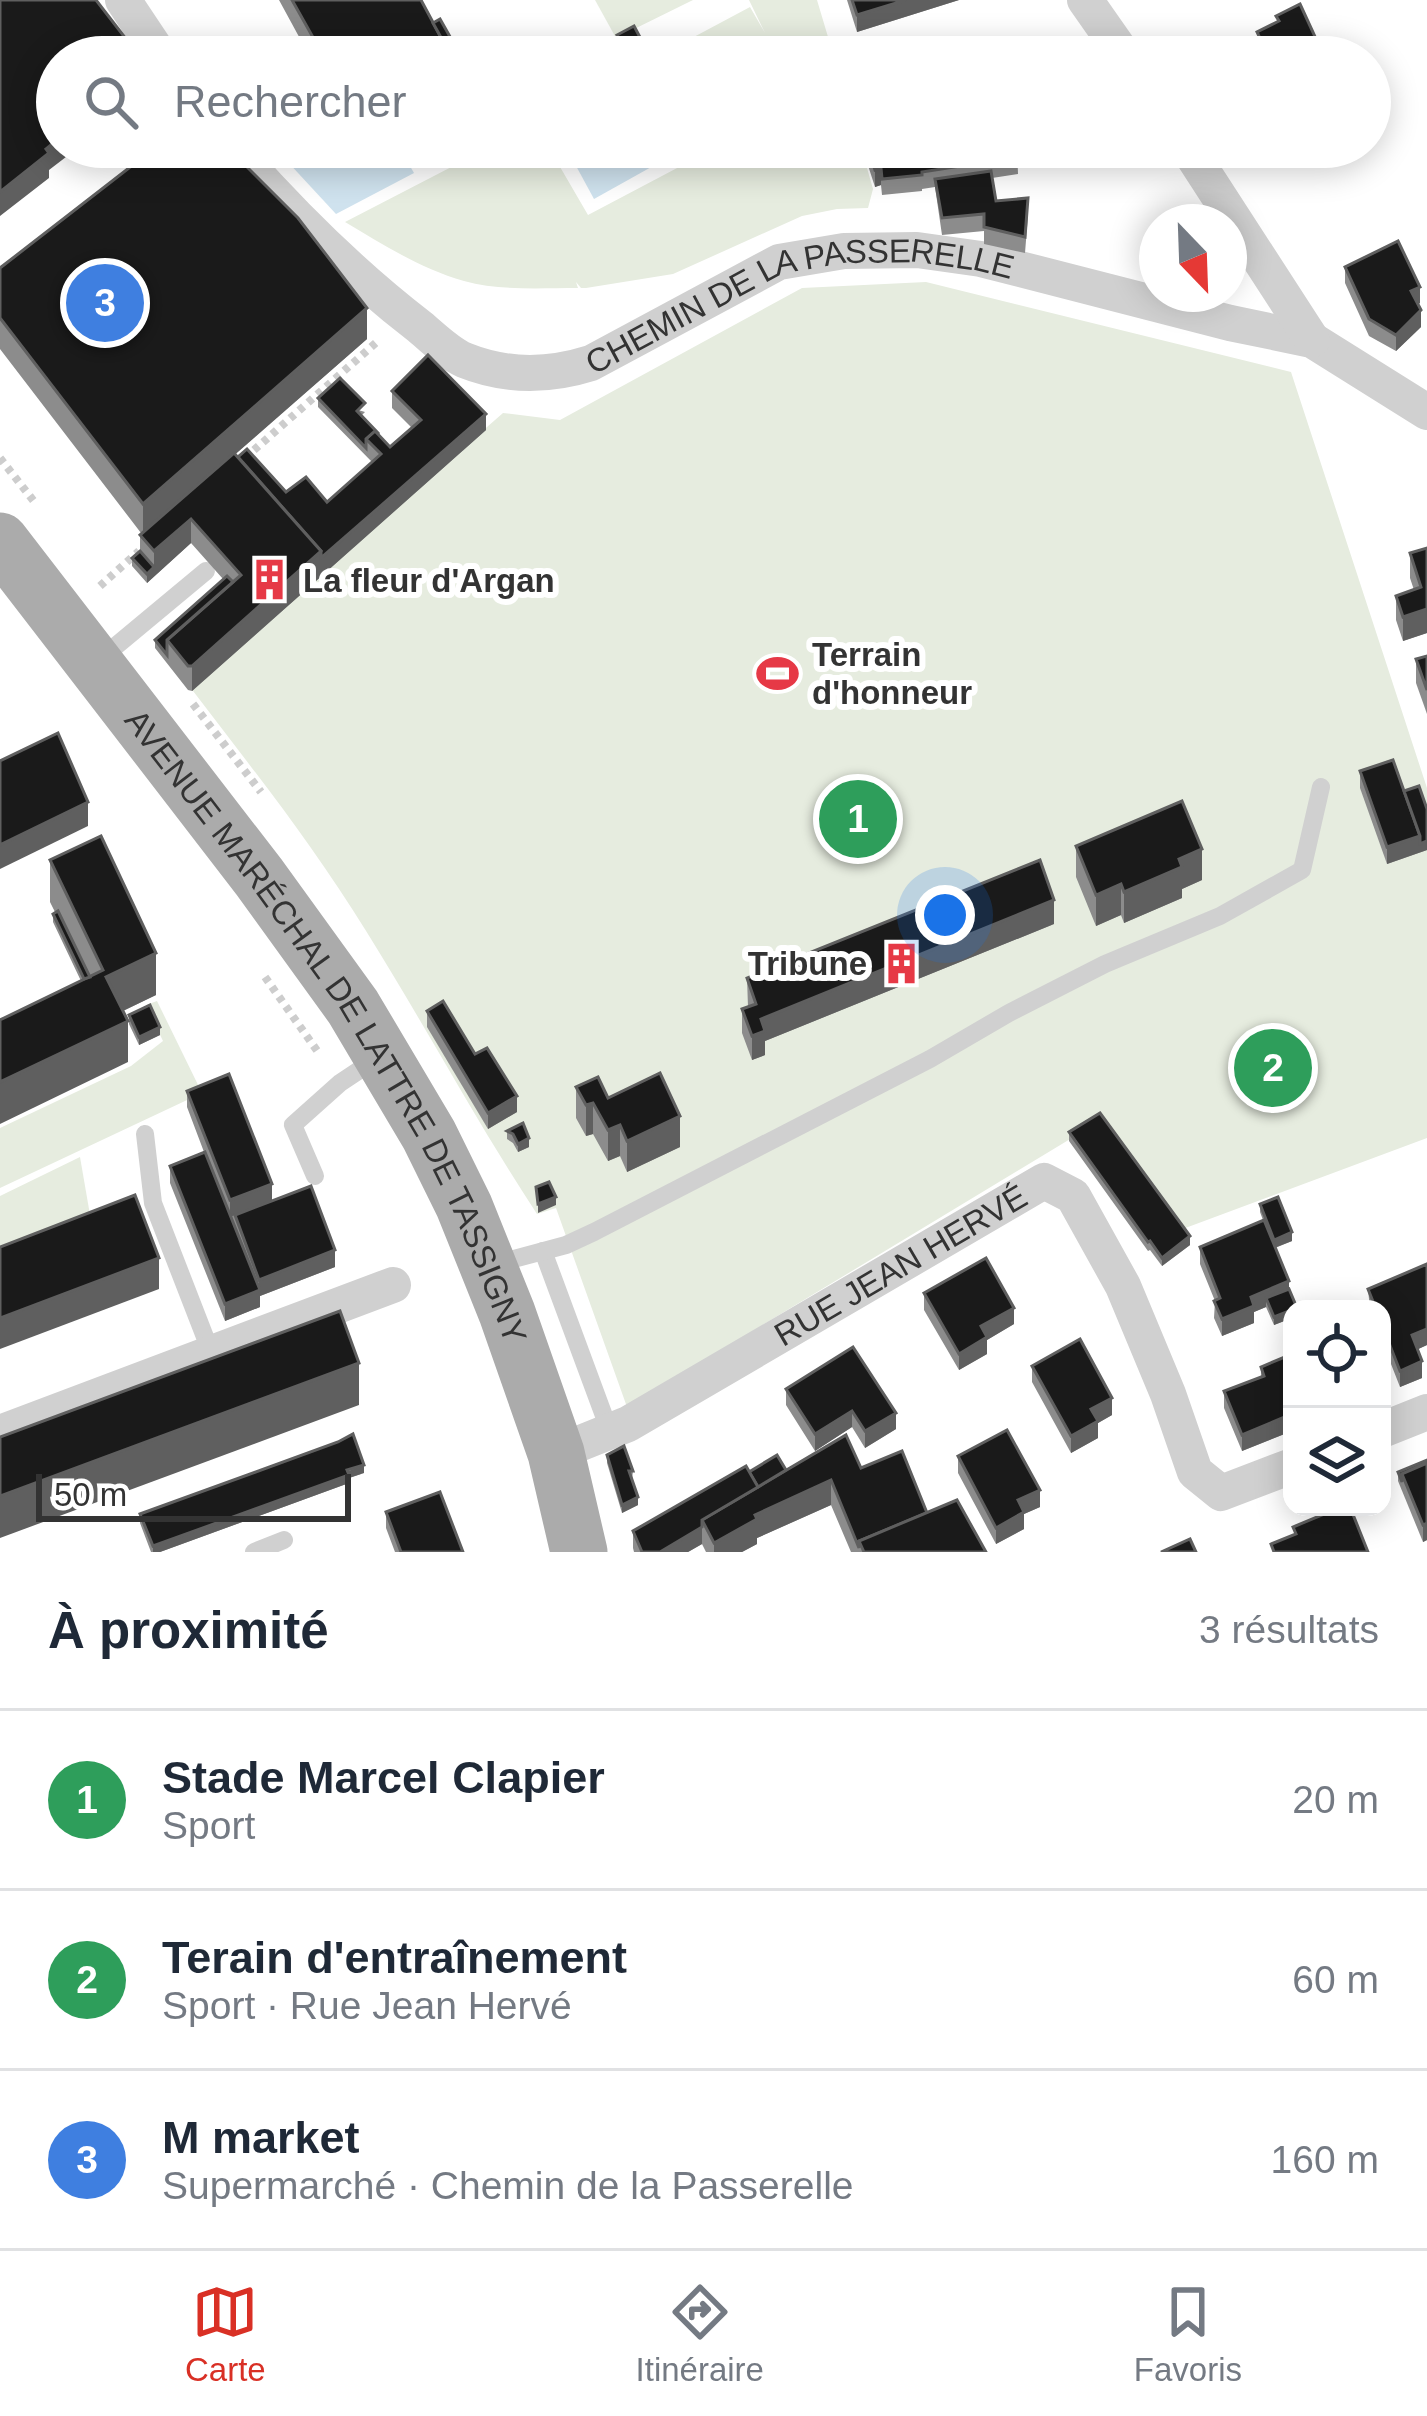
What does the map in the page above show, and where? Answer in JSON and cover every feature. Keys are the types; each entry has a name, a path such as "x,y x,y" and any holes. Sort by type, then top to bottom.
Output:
{"main road":[{"name":"AVENUE MARÉCHAL DE LATTRE DE TASSIGNY","path":"16,572 95,663 259,877 353,1007 429,1135 516,1258 578,1552"}],"street":[{"path":"122,0 147,36"},
{"path":"1085,0 1110,36"},
{"name":"CHEMIN DE LA PASSERELLE","path":"252,168 329,249 461,359 527,374 562,373 591,363 779,262 844,251 917,250 981,259 1312,340 1427,412"},
{"path":"1201,168 1312,340"},
{"name":"RUE JEAN HERVÉ","path":"556,1453 628,1424 1044,1181 1073,1196 1124,1286 1195,1472 1221,1493 1283,1469"},
{"path":"0,1433 393,1285"},
{"path":"1391,1426 1427,1412"}],"lane":[{"path":"95,663 206,571"},
{"path":"610,1432 516,1258 594,1232 930,1059 1009,1013 1220,916 1302,870 1321,787"},
{"path":"315,1176 293,1125 340,1083 383,1054"},
{"path":"145,1133 153,1203 212,1355"},
{"path":"254,1552 284,1540"}],"path":[{"path":"238,464 406,316"},
{"path":"100,586 152,540"}],"shaded area":[{"path":"595,0 693,0 620,36 615,36"},
{"path":"749,0 817,0 828,36 696,36 750,7 765,33"},
{"path":"449,168 561,168 588,215 677,168 867,168 873,189 868,208 802,216 673,274 586,288 576,282 578,288 535,288 464,281 417,263 345,222"},
{"path":"926,282 1291,372 1427,788 1427,1138 1180,1230 1100,1121 627,1407 556,1208 537,1214 341,892 190,687 503,413 560,420 802,288"},
{"path":"157,1001 202,1093 0,1188 0,1128 131,1066 163,1041 146,1005"},
{"path":"80,1157 94,1238 0,1274 0,1196"}],"water":[{"path":"293,168 411,168 414,173 336,214"},
{"path":"577,168 649,168 594,199"}],"building":[{"path":"0,0 96,0 124,36 36,36 36,163 0,192"},
{"path":"292,0 421,0 440,36 312,36"},
{"path":"852,0 906,0 857,15"},
{"path":"1300,4 1315,36 1259,36 1257,32 1279,21 1276,16"},
{"path":"440,19 450,36 440,36 433,23"},
{"path":"634,26 639,36 618,36"},
{"path":"129,168 248,168 298,218 367,308 143,504 0,318 0,268"},
{"path":"881,168 948,168 922,175 882,179"},
{"path":"991,171 996,201 1028,198 1025,237 984,227 984,214 942,218 935,179"},
{"path":"1398,241 1420,287 1411,291 1421,310 1396,335 1369,319 1345,267"},
{"path":"428,355 486,414 321,558 321,551 238,457 247,449 286,492 306,477 327,502 381,454 366,439 375,431 390,447 421,420 392,391"},
{"path":"340,378 365,403 357,411 379,434 375,431 366,439 366,448 318,398"},
{"name":"La fleur d'Argan","path":"234,453 321,551 188,666 167,640 241,575 191,519 154,551 140,535"},
{"path":"1427,548 1427,609 1403,617 1396,596 1421,587 1410,553"},
{"path":"140,551 154,567 147,574 132,558"},
{"path":"227,576 233,582 167,640 167,655 155,640"},
{"path":"1427,656 1427,690 1416,659"},
{"path":"58,733 88,802 0,845 0,761"},
{"path":"1393,760 1420,836 1387,847 1360,771"},
{"path":"1419,786 1427,809 1427,841 1420,844 1404,791"},
{"path":"1182,801 1202,849 1179,859 1182,867 1124,892 1121,884 1096,895 1076,846"},
{"path":"101,836 156,953 106,977 128,1021 0,1082 0,1020 103,970 50,860"},
{"path":"1040,860 1054,900 761,1019 765,1031 752,1036 742,1009 756,1004 747,978"},
{"path":"58,911 90,977 84,979 53,914"},
{"path":"443,1001 475,1054 487,1048 517,1096 488,1113 427,1011"},
{"path":"150,1005 160,1027 139,1037 129,1015"},
{"path":"660,1073 680,1116 627,1141 620,1125 608,1130 593,1103 586,1105 576,1087 598,1077 608,1098"},
{"path":"229,1074 272,1184 230,1200 187,1091"},
{"path":"1100,1113 1190,1236 1162,1258 1069,1132"},
{"path":"523,1123 529,1138 518,1144 507,1131"},
{"path":"205,1152 260,1290 225,1304 170,1166"},
{"path":"549,1182 556,1197 538,1204 536,1187"},
{"path":"311,1186 335,1250 259,1280 235,1215"},
{"path":"135,1195 159,1258 0,1318 0,1247"},
{"path":"1278,1197 1292,1232 1274,1240 1260,1204"},
{"path":"1264,1220 1289,1281 1251,1297 1254,1306 1222,1319 1214,1301 1220,1298 1200,1247"},
{"path":"986,1258 1014,1308 981,1326 987,1337 959,1354 924,1293"},
{"path":"1427,1264 1427,1329 1412,1335 1422,1361 1400,1371 1391,1348 1391,1300 1372,1300 1368,1289"},
{"path":"1289,1289 1294,1300 1283,1300 1283,1313 1274,1317 1266,1298"},
{"path":"340,1311 359,1363 0,1496 0,1437"},
{"path":"1080,1339 1112,1398 1091,1409 1098,1421 1071,1436 1032,1366"},
{"path":"853,1347 896,1413 865,1431 852,1411 815,1434 786,1389"},
{"path":"1283,1358 1283,1418 1242,1435 1224,1391 1264,1376 1261,1367"},
{"path":"1007,1430 1040,1490 1018,1500 1024,1512 996,1528 958,1456"},
{"path":"353,1434 364,1465 347,1470 349,1475 153,1546 140,1514"},
{"path":"846,1435 861,1468 902,1451 927,1513 859,1541 859,1548 831,1480 755,1515 757,1519 714,1543 702,1520"},
{"path":"624,1446 638,1497 622,1505 607,1455"},
{"path":"777,1455 786,1470 758,1487 749,1472"},
{"path":"1427,1460 1402,1474 1402,1482 1398,1472"},
{"path":"1427,1463 1427,1523 1423,1525 1402,1474"},
{"path":"746,1466 758,1487 660,1552 642,1552 633,1531"},
{"path":"440,1492 463,1552 401,1552 386,1512"},
{"path":"957,1500 986,1552 864,1552 859,1541"},
{"path":"1319,1516 1354,1516 1368,1552 1274,1552 1271,1544 1296,1534 1293,1527"},
{"path":"1190,1539 1196,1552 1161,1552"}],"place":[{"name":"M market","path":"105,303"},
{"name":"La fleur d'Argan","path":"269,580"},
{"name":"Terrain d'honneur","path":"778,673"},
{"name":"Stade Marcel Clapier","path":"858,819"},
{"name":"Tribune","path":"901,963"},
{"name":"Terain d'entraînement","path":"1273,1068"}]}
